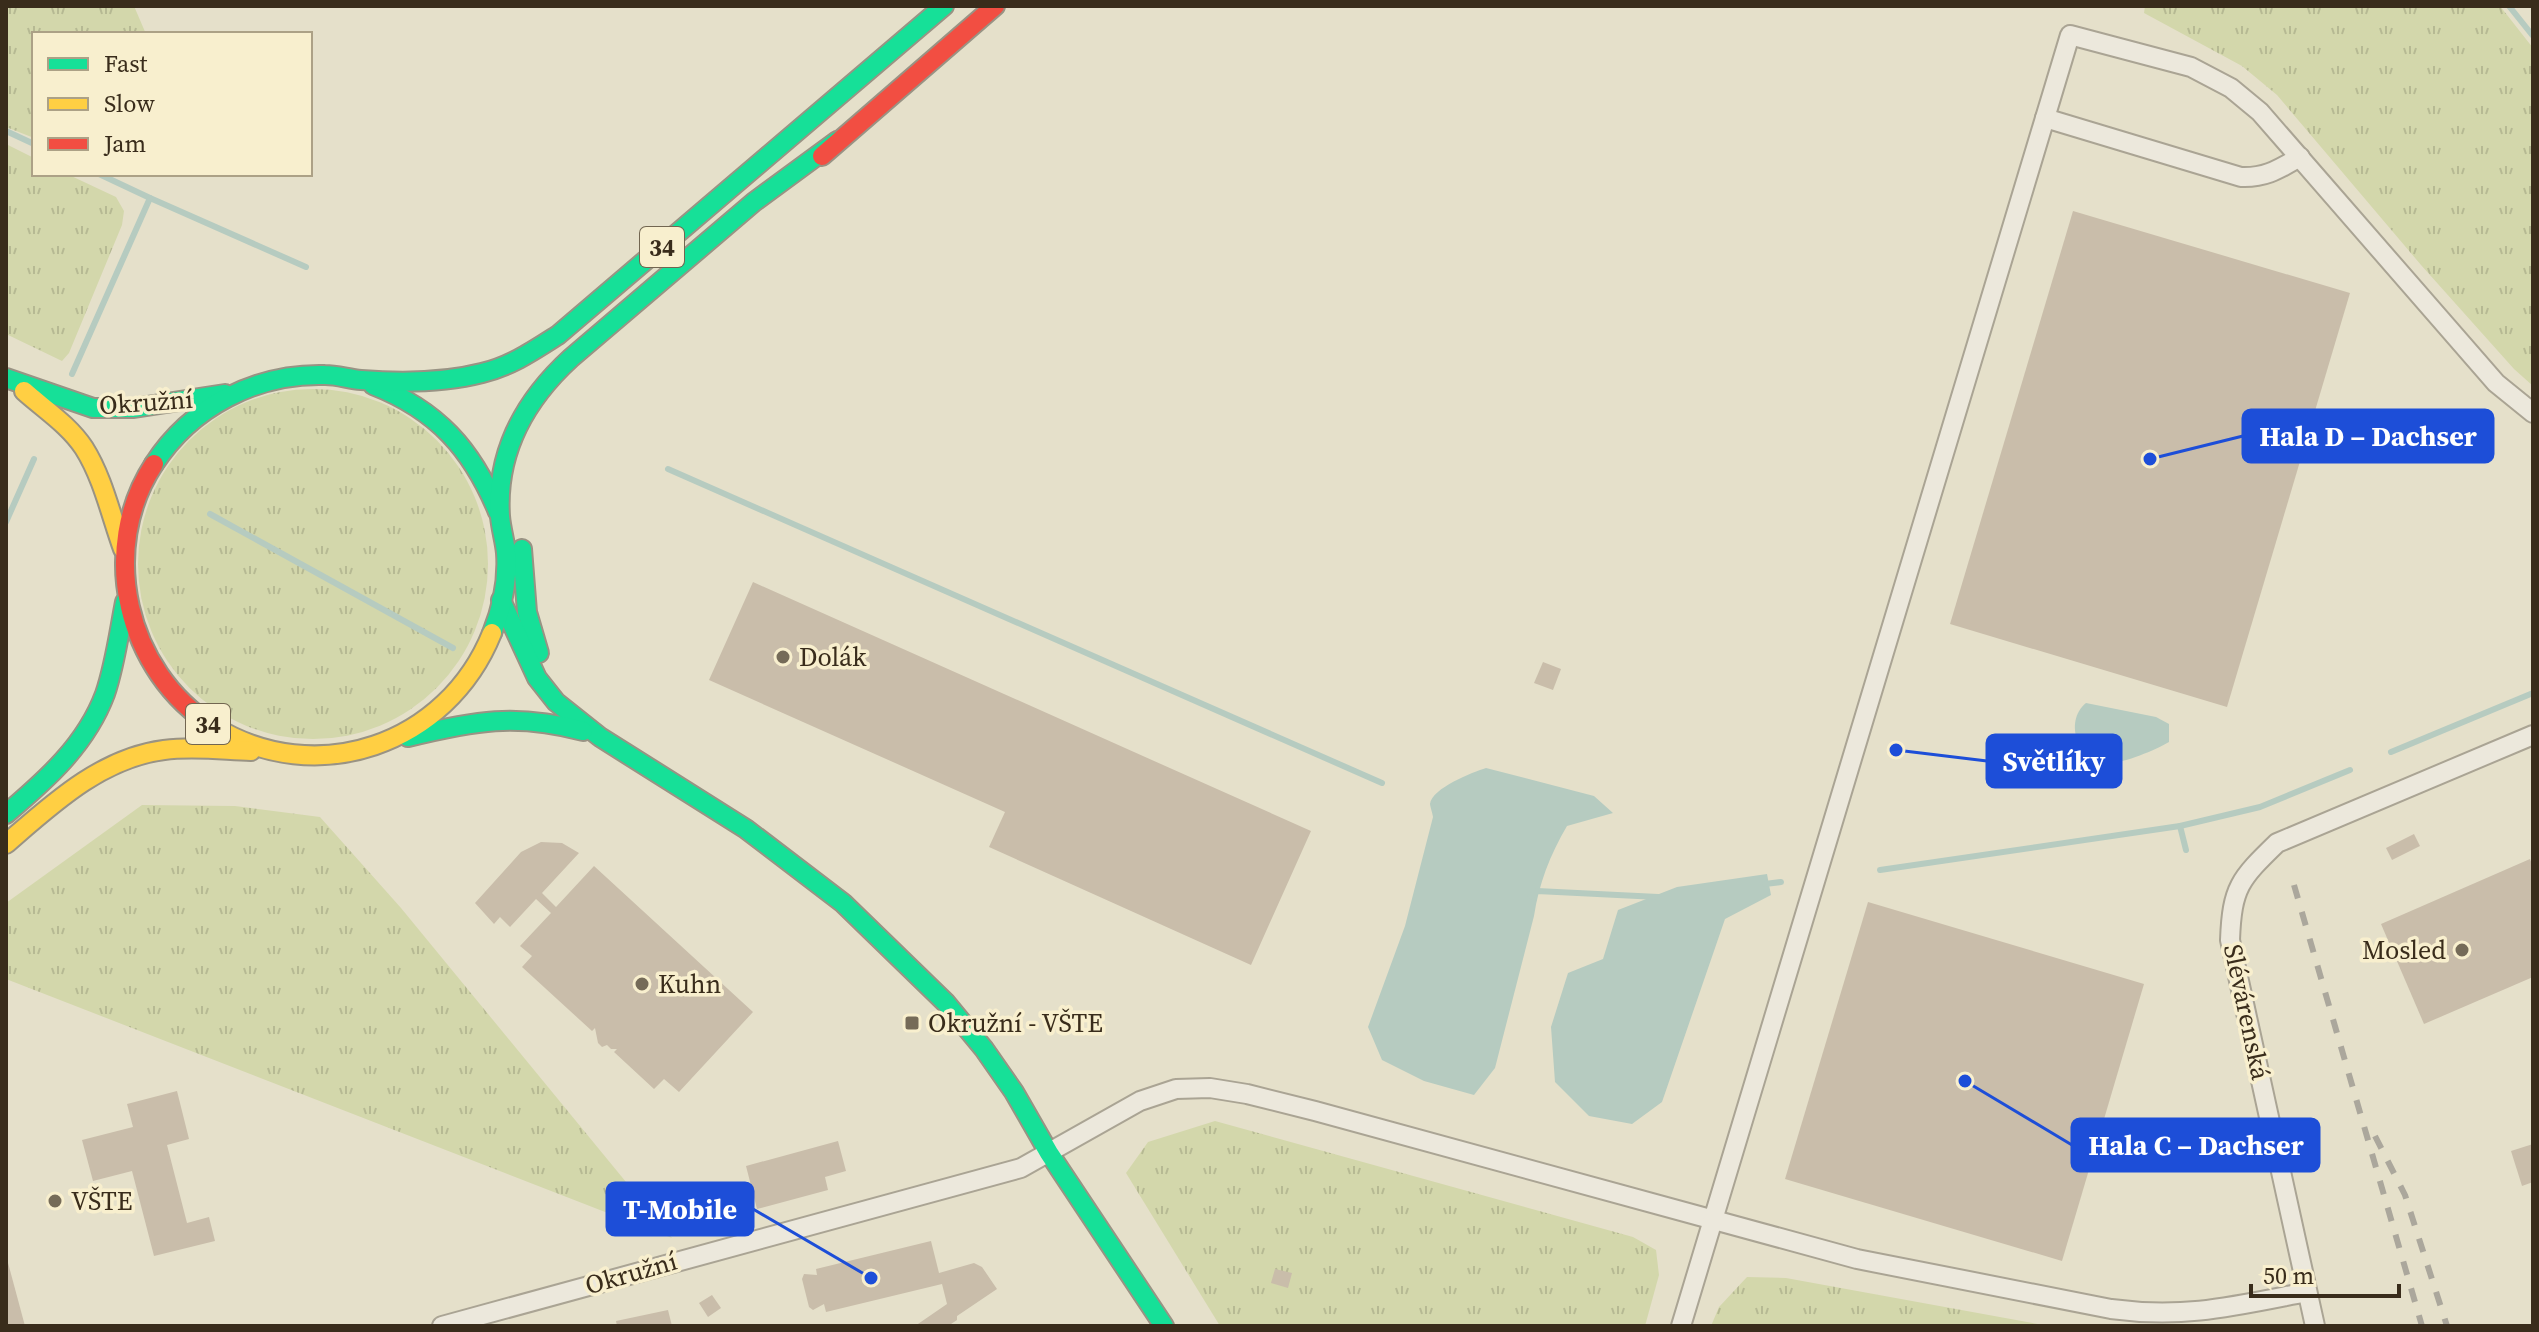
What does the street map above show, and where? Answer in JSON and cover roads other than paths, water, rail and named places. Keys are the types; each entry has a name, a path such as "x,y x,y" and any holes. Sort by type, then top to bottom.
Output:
{"main road":[{"name":"34","path":"358,380 443,379 476,375 501,369 532,352 558,335 944,6"},
{"path":"537,430 573,382 616,341 756,221 837,141 995,6"},
{"path":"501,520 500,491 507,451 523,414 545,383 754,202 837,141"},
{"name":"34","path":"6,844 54,803 97,774 140,755 179,750 270,751 333,756 362,750 390,741 419,726 467,682 484,655 497,624 506,555 501,520 478,467 449,430 422,408 391,391 358,380 327,375 295,376 264,382 234,393 205,409 179,431 157,457 129,519 124,552 126,595 138,638 160,677 182,703 208,724 238,740 270,751"},
{"name":"Okružní","path":"9,380 93,408 134,408 234,393"},
{"name":"Okružní","path":"9,380 70,431 83,448 124,552"},
{"path":"521,524 527,612 539,653 567,695 668,779"},
{"name":"34","path":"6,814 47,779 77,746 100,707 126,595"},
{"path":"501,600 537,678 556,702 600,737 746,829 843,903 946,1003 1014,1092 1049,1153 1164,1326"},
{"path":"390,741 498,718 555,722 600,737"}],"street":[{"path":"1681,1326 2070,35 2191,67 2231,88 2260,112 2496,383 2533,413"},
{"path":"2045,118 2241,177 2258,178 2271,174 2300,157"},
{"name":"Slévárenská","path":"2315,1326 2230,940 2231,904 2248,872 2277,843 2533,735"},
{"name":"Okružní","path":"442,1326 1021,1168 1140,1101 1176,1089 1210,1088 1301,1108 1857,1259 2148,1314 2221,1309 2307,1292"}],"waterway":[{"path":"2509,6 2533,36"},
{"path":"6,131 32,143"},
{"path":"72,374 150,198 103,176"},
{"path":"150,198 306,267"},
{"path":"6,522 34,459"},
{"path":"668,469 1382,783"},
{"path":"210,514 453,648"},
{"path":"2391,752 2533,693"},
{"path":"1880,870 2180,826 2260,807 2350,770"},
{"path":"2180,826 2186,850"},
{"path":"1765,884 1781,882"},
{"path":"1531,896 1537,891 1658,897"}],"railway":[{"path":"2294,885 2422,1326"},
{"path":"2375,1136 2405,1195 2447,1326"}],"place":[{"name":"Hala D – Dachser","path":"2150,459"},
{"name":"Dolák","path":"783,657"},
{"name":"Světlíky","path":"1896,750"},
{"name":"Mosled","path":"2462,950"},
{"name":"Kuhn","path":"642,984"},
{"name":"Okružní - VŠTE","path":"912,1023"},
{"name":"Hala C – Dachser","path":"1965,1081"},
{"name":"VŠTE","path":"55,1201"},
{"name":"T-Mobile","path":"871,1278"}]}
